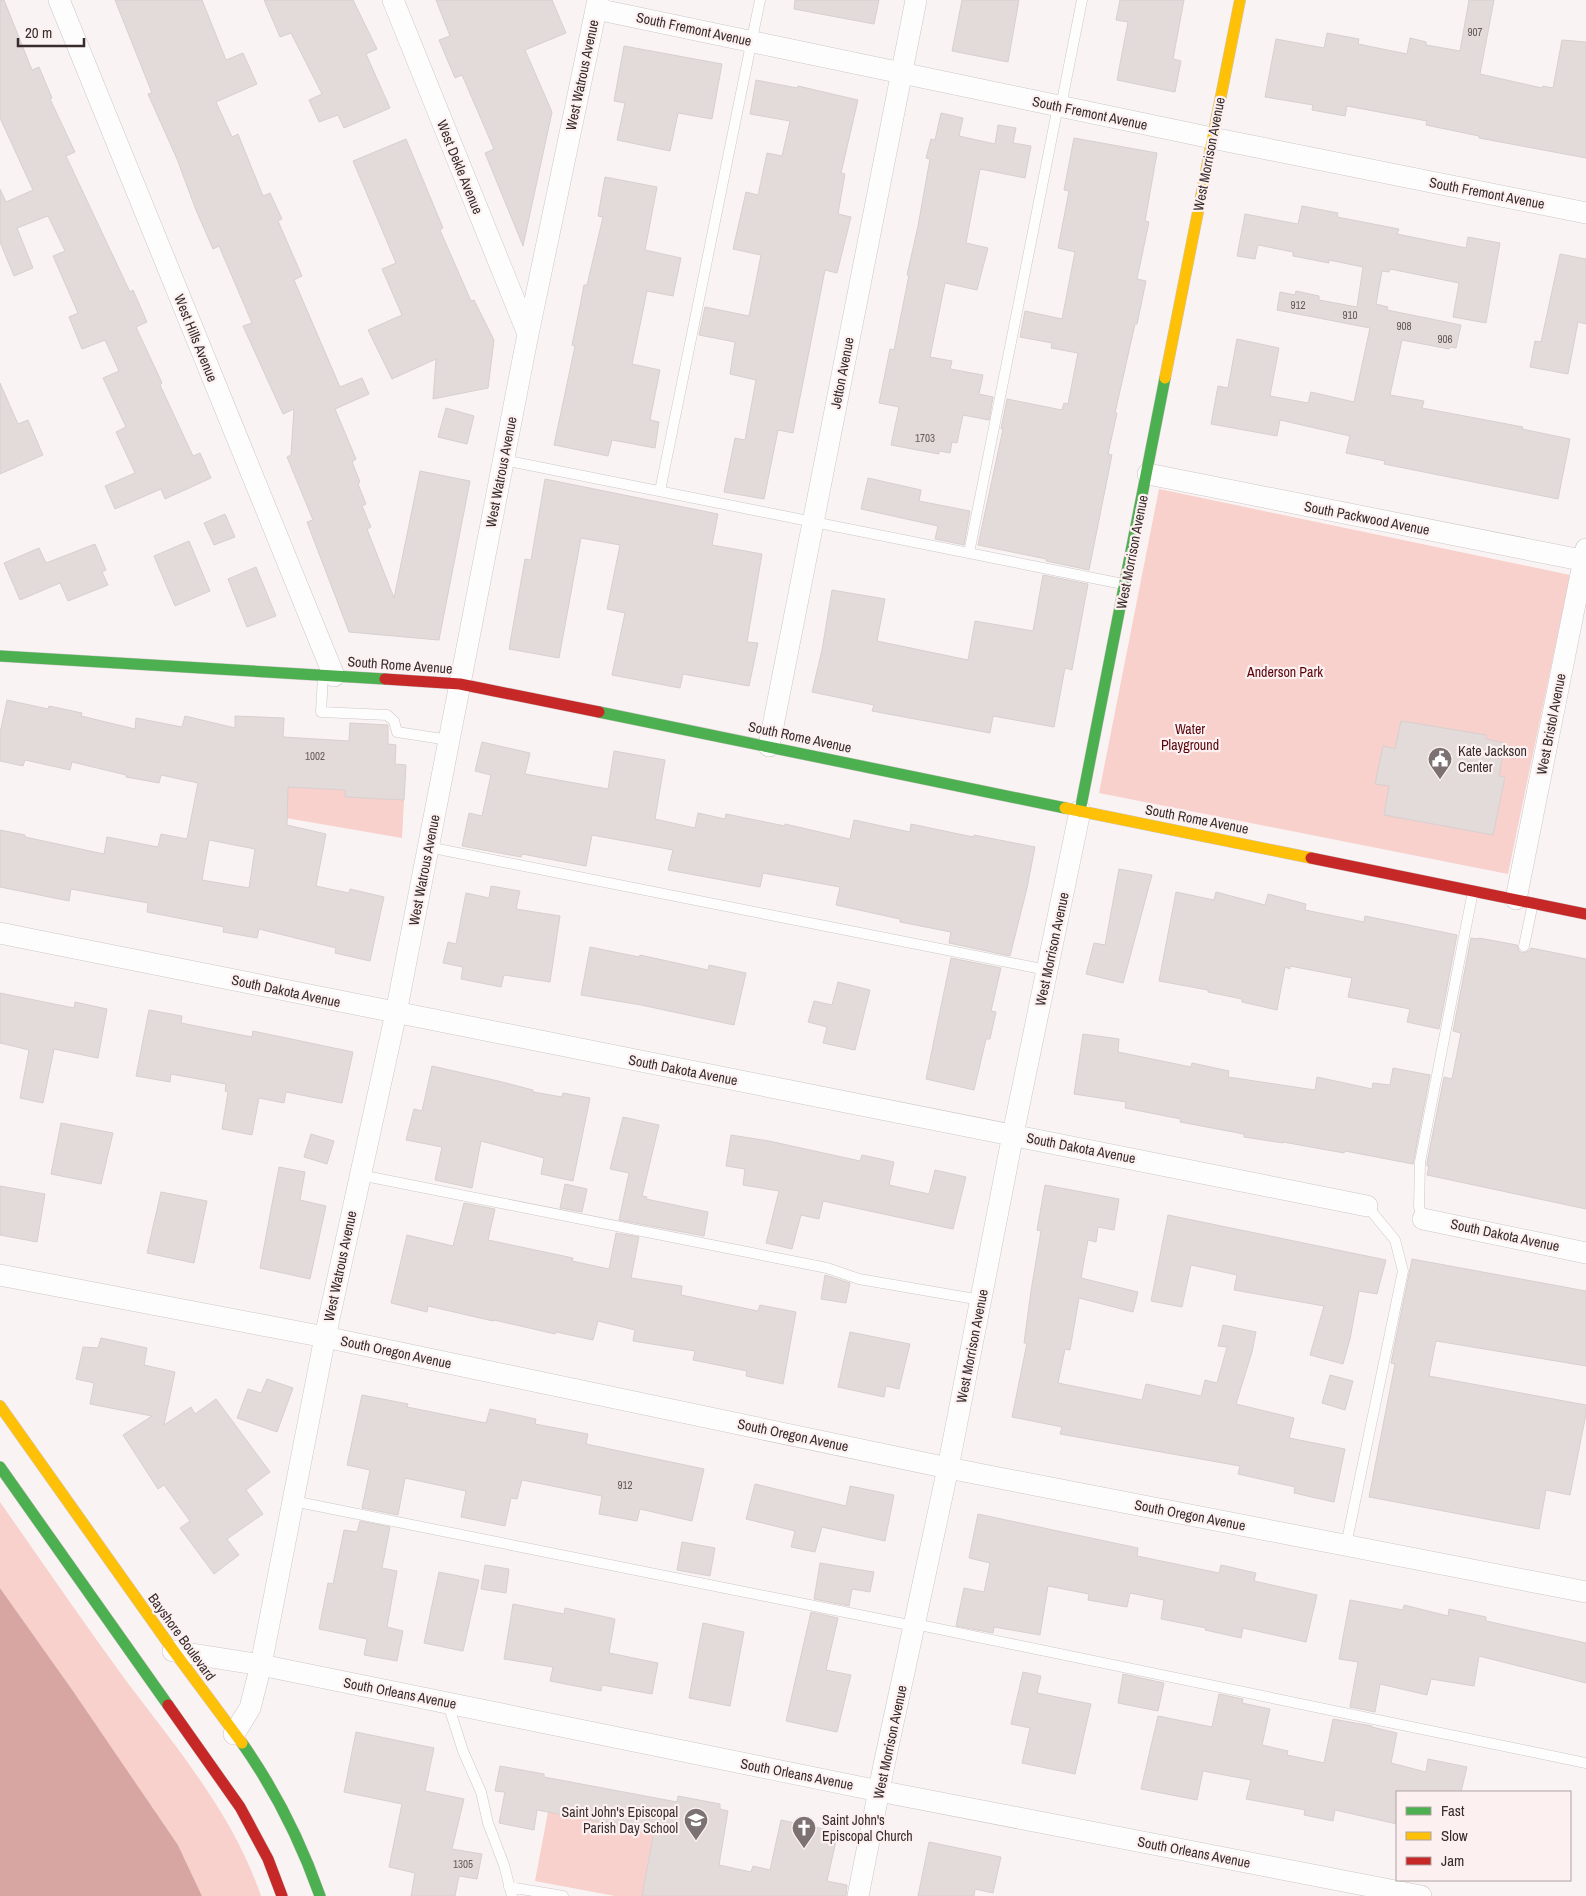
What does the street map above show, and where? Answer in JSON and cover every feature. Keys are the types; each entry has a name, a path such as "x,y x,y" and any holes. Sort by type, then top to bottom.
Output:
{"street":[{"name":"West Hills Avenue","path":"58,0 329,675"},
{"name":"West Dekle Avenue","path":"393,0 528,334"},
{"name":"Jetton Avenue","path":"769,746 916,0"},
{"name":"West Morrison Avenue","path":"858,1896 948,1468 1013,1134 1148,474 1240,0"},
{"name":"West Watrous Avenue","path":"234,1734 250,1708 262,1665 325,1337 396,1013 528,334 597,4"},
{"name":"South Fremont Avenue","path":"597,4 752,41 901,73 1586,213"},
{"name":"South Packwood Avenue","path":"1148,474 1585,557"},
{"name":"West Bristol Avenue","path":"1525,901 1585,557"},
{"name":"South Rome Avenue","path":"0,656 460,684 1586,914"},
{"name":"South Dakota Avenue","path":"0,932 396,1013 1013,1134 1366,1206"},
{"name":"South Dakota Avenue","path":"1423,1219 1586,1253"},
{"name":"South Oregon Avenue","path":"0,1275 325,1337 948,1468 1586,1592"},
{"name":"Bayshore Boulevard","path":"0,1406 270,1785 293,1828 313,1874 320,1896"},
{"path":"0,1467 235,1800 268,1859 282,1896"},
{"name":"South Orleans Avenue","path":"173,1651 262,1665 879,1791 1421,1896"}],"lane":[{"path":"660,491 760,0"},
{"path":"969,553 1082,0"},
{"path":"504,460 1126,584"},
{"path":"329,675 321,712 387,715 394,721 397,732 449,740"},
{"path":"428,847 1047,970"},
{"path":"1423,1219 1419,1207 1420,1162 1473,890"},
{"path":"1524,946 1525,901"},
{"path":"360,1175 827,1268 859,1280 981,1300"},
{"path":"1346,1545 1403,1271 1395,1240 1366,1206"},
{"path":"293,1501 915,1625 1586,1763"},
{"path":"447,1703 480,1792 488,1824 504,1865 511,1891 564,1896"}],"green space":[{"name":"Anderson Park","path":"1159,489 1570,575 1508,874 1099,793"},
{"path":"288,787 345,790 345,797 404,800 402,838 286,818"},
{"path":"0,1502 111,1660 203,1784 236,1838 261,1896 202,1896 178,1845 0,1588"},
{"path":"548,1812 654,1832 642,1896 615,1896 535,1881"}],"shaded area":[{"path":"0,1588 178,1845 202,1896 0,1896"}],"building":[{"path":"0,0 4,0 32,70 39,67 52,98 50,99 75,152 66,156 130,292 133,290 147,322 136,327 162,383 160,385 193,456 200,453 211,478 165,499 161,489 115,509 105,486 135,473 116,432 126,427 103,378 119,371 105,340 82,349 69,317 78,313 53,256 65,251 48,216 17,228 33,268 14,276 0,242 0,189 6,202 33,190 0,118"},
{"path":"115,0 202,0 226,60 243,53 257,84 216,102 232,137 238,134 263,196 270,193 282,219 278,221 302,276 294,280 340,387 362,378 369,394 335,409 356,459 352,462 366,504 362,506 371,527 367,529 394,598 420,471 470,481 439,640 349,632 307,522 313,520 287,457 291,455 294,409 283,414 243,326 252,323 219,246 213,249 196,210 177,159 148,94 152,93"},
{"path":"264,0 353,0 377,49 366,54 390,108 344,128 338,115 319,122 309,100 322,94 291,33 280,37"},
{"path":"436,0 552,0 566,33 525,50 552,112 523,246 485,153 494,149 462,75 455,78 439,40 450,36"},
{"path":"795,0 879,0 874,24 794,9"},
{"path":"962,0 1019,0 1008,62 952,51"},
{"path":"1120,0 1184,0 1173,59 1181,61 1175,92 1117,80 1128,22 1116,20"},
{"path":"1469,0 1494,0 1480,74 1542,88 1543,86 1553,88 1562,40 1586,42 1586,158 1479,138 1479,136 1426,125 1427,121 1347,106 1345,116 1312,110 1313,105 1265,97 1276,39 1324,48 1327,33 1359,39 1358,44 1407,54 1410,38 1426,42 1426,45 1460,51"},
{"path":"624,46 722,64 712,119 678,113 670,151 617,140 625,103 614,101"},
{"path":"756,80 797,88 798,86 858,100 841,173 845,174 838,214 851,217 837,273 825,270 793,433 778,430 764,499 724,492 735,438 745,440 756,380 730,374 735,342 699,335 705,307 749,316 761,255 733,249 746,192 758,195 767,153 782,156 790,121 750,114"},
{"path":"941,113 963,118 959,136 995,144 998,125 1016,128 1013,143 1031,146 1025,178 980,169 966,243 988,248 977,290 945,283 930,357 952,361 950,369 983,375 979,394 993,397 989,420 963,415 957,443 952,442 950,453 939,451 939,454 891,445 899,407 879,403 890,349 894,350 909,275 907,275 930,159 926,158 931,139 935,140"},
{"path":"1074,138 1157,153 1145,221 1149,222 1137,279 1146,281 1115,413 1117,413 1108,454 1112,455 1089,570 978,545 1003,429 1001,429 1007,399 1062,410 1064,403 1068,404 1078,353 1051,348 1052,343 1020,337 1025,311 1062,319 1075,252 1058,248 1069,191 1064,190"},
{"path":"406,139 443,228 440,230 471,301 474,300 494,340 488,388 433,399 436,359 392,379 368,330 402,315 382,269 396,263 353,161"},
{"path":"605,177 657,187 645,250 681,258 673,296 647,291 632,364 660,370 650,420 659,422 655,448 612,440 608,456 554,445 575,346 572,345 584,285 587,285 603,217 598,216"},
{"path":"1302,206 1338,213 1337,217 1399,229 1397,234 1466,248 1468,237 1500,243 1486,323 1453,317 1459,283 1390,269 1389,272 1382,271 1376,304 1388,307 1387,310 1461,325 1456,348 1450,347 1449,349 1402,340 1390,395 1424,401 1422,408 1523,427 1522,429 1570,439 1558,499 1384,464 1385,461 1346,453 1350,436 1280,420 1277,436 1211,424 1218,386 1228,388 1237,339 1279,348 1270,396 1308,403 1311,392 1354,402 1370,328 1277,310 1280,292 1295,295 1296,291 1319,296 1319,300 1357,307 1363,267 1329,260 1329,263 1293,256 1293,252 1258,245 1255,259 1237,256 1245,214 1298,224"},
{"path":"1560,254 1586,259 1586,324 1578,322 1568,374 1530,367 1535,341 1541,342"},
{"path":"0,383 18,424 28,420 43,455 0,474"},
{"path":"446,408 474,416 467,444 438,437"},
{"path":"868,478 921,490 919,501 970,511 964,545 935,539 938,526 861,509"},
{"path":"545,479 718,514 712,545 762,554 747,642 758,643 749,686 683,674 680,688 612,675 625,613 607,609 620,545 581,538 559,658 509,649 525,559 531,560"},
{"path":"225,514 235,537 214,545 204,523"},
{"path":"189,541 210,591 175,606 154,556"},
{"path":"95,544 106,570 102,572 108,585 68,601 60,583 20,600 4,563 39,548 46,563"},
{"path":"256,567 276,616 247,627 228,579"},
{"path":"1043,575 1088,584 1072,670 1065,668 1054,727 993,716 990,733 872,711 874,705 812,692 822,650 832,590 885,599 877,641 968,660 975,621 1033,631"},
{"path":"7,700 48,709 49,706 82,713 81,716 135,729 136,718 182,727 185,716 235,728 235,716 284,718 283,737 349,741 350,723 388,725 388,744 396,745 395,764 406,765 404,800 345,797 345,790 288,787 287,825 326,834 316,886 349,893 350,889 384,897 370,961 335,953 336,948 259,929 257,938 223,932 224,927 147,912 148,903 71,889 69,901 0,887 0,830 104,854 107,837 158,847 161,834 187,839 198,783 161,775 159,783 126,777 126,775 72,762 70,770 25,760 23,766 0,761 0,733","holes":["209,840 255,849 249,888 202,880"]},
{"name":"Kate Jackson Center","path":"1401,721 1486,735 1486,739 1505,743 1499,776 1505,777 1493,835 1384,815 1389,786 1375,784 1383,746 1395,749"},
{"path":"482,742 530,753 525,774 608,789 614,751 665,760 655,819 695,828 698,813 725,819 726,814 785,826 785,824 850,839 854,820 910,832 911,824 1035,847 1010,956 949,943 951,932 900,922 900,919 836,905 840,887 763,873 760,887 668,870 673,850 592,835 586,866 522,854 521,857 462,846 469,813 482,816 491,775 475,771"},
{"path":"1119,869 1152,875 1123,983 1086,974 1094,943 1105,945"},
{"path":"491,886 520,891 516,909 560,916 550,982 504,975 501,987 461,979 463,967 443,963 448,942 456,944 466,893 489,898"},
{"path":"1176,892 1214,900 1216,892 1265,905 1268,894 1306,904 1305,910 1364,922 1365,916 1457,935 1439,1029 1407,1022 1410,1009 1348,997 1352,978 1290,966 1290,969 1285,967 1277,1010 1242,1002 1242,999 1208,992 1208,990 1159,981"},
{"path":"1471,938 1517,945 1519,951 1523,953 1531,948 1586,959 1586,1209 1427,1175 1429,1166 1427,1166 1427,1163 1444,1077 1452,1079 1461,1033 1453,1031"},
{"path":"590,947 639,957 640,955 708,970 709,965 746,973 734,1025 641,1005 581,995"},
{"path":"951,958 1001,968 991,1011 996,1012 990,1039 986,1039 974,1090 926,1079"},
{"path":"838,982 870,990 855,1050 823,1043 827,1027 808,1022 814,1001 832,1005"},
{"path":"0,993 74,1008 75,1002 107,1009 98,1058 54,1049 43,1103 20,1098 29,1050 0,1043"},
{"path":"149,1010 182,1016 181,1023 252,1037 253,1031 353,1052 342,1103 286,1092 284,1103 259,1098 252,1135 222,1129 228,1092 225,1091 226,1084 171,1074 170,1082 136,1076"},
{"path":"1083,1034 1119,1039 1118,1052 1191,1067 1192,1063 1229,1071 1228,1077 1315,1090 1317,1077 1372,1089 1373,1083 1390,1085 1393,1068 1430,1075 1413,1164 1345,1151 1344,1153 1244,1137 1244,1134 1180,1122 1181,1119 1125,1108 1126,1102 1074,1094"},
{"path":"432,1066 533,1090 533,1092 562,1097 563,1093 590,1098 573,1181 541,1174 544,1158 481,1141 472,1188 435,1180 442,1147 406,1140 414,1109 422,1111"},
{"path":"623,1117 659,1125 642,1196 647,1197 646,1199 708,1212 704,1236 619,1220 629,1173 610,1169"},
{"path":"61,1123 113,1133 101,1184 51,1174"},
{"path":"311,1134 334,1141 327,1164 304,1157"},
{"path":"731,1135 769,1141 860,1161 862,1155 894,1162 889,1185 929,1194 935,1170 966,1177 953,1229 823,1201 819,1219 801,1215 792,1249 766,1243 779,1191 743,1185 745,1169 726,1166"},
{"path":"279,1167 305,1172 300,1200 326,1206 310,1279 260,1268"},
{"path":"565,1184 587,1189 582,1212 560,1208"},
{"path":"1045,1185 1119,1199 1114,1230 1098,1227 1096,1242 1088,1240 1081,1278 1138,1292 1133,1312 1079,1298 1070,1350 1065,1349 1058,1383 1142,1400 1146,1384 1201,1396 1205,1380 1217,1383 1227,1347 1218,1346 1223,1325 1256,1332 1236,1404 1294,1418 1289,1438 1345,1449 1334,1502 1294,1493 1295,1487 1238,1474 1240,1466 1060,1434 1062,1427 1012,1417 1027,1343 1024,1343 1041,1231 1037,1230"},
{"path":"0,1186 45,1194 37,1242 0,1235"},
{"path":"161,1192 207,1201 194,1263 147,1253"},
{"path":"464,1203 495,1209 488,1240 573,1258 572,1261 609,1269 616,1233 639,1237 631,1278 682,1286 681,1295 758,1311 760,1305 796,1312 783,1384 746,1376 747,1371 693,1360 695,1351 633,1341 635,1330 598,1321 593,1340 556,1332 555,1334 428,1306 427,1312 391,1303 407,1235 453,1246"},
{"path":"1168,1215 1386,1260 1377,1294 1359,1291 1343,1364 1310,1355 1324,1306 1234,1290 1237,1275 1191,1265 1182,1307 1151,1301"},
{"path":"1412,1259 1586,1291 1586,1366 1436,1341 1429,1376 1586,1405 1586,1414 1570,1495 1546,1490 1539,1529 1369,1497 1395,1364 1391,1363"},
{"path":"825,1275 850,1283 846,1303 821,1299"},
{"path":"850,1332 910,1344 899,1389 886,1386 884,1397 838,1387"},
{"path":"101,1338 147,1348 144,1365 175,1372 164,1425 191,1407 195,1414 216,1399 270,1472 246,1490 263,1514 227,1539 239,1555 214,1574 180,1528 190,1521 164,1485 158,1489 123,1435 152,1416 90,1404 94,1383 76,1379 83,1347 98,1348"},
{"path":"1330,1375 1353,1381 1345,1410 1322,1403"},
{"path":"267,1379 293,1388 277,1432 237,1418 248,1389 261,1393"},
{"path":"362,1395 408,1404 407,1407 486,1423 490,1409 536,1419 535,1424 588,1434 586,1444 704,1469 692,1521 640,1509 637,1521 599,1514 602,1496 522,1480 517,1499 511,1498 505,1526 461,1517 466,1491 405,1478 398,1515 362,1508 370,1470 347,1465"},
{"path":"755,1484 846,1506 850,1486 894,1495 885,1541 822,1527 815,1552 791,1547 795,1531 746,1519"},
{"path":"978,1514 1138,1548 1137,1556 1219,1573 1221,1565 1256,1573 1254,1581 1317,1595 1306,1642 1243,1628 1241,1638 1205,1630 1206,1628 1161,1619 1164,1600 1130,1593 1127,1607 1088,1600 1089,1594 1048,1586 1040,1635 994,1627 993,1633 956,1626 964,1588 984,1592 990,1563 969,1558"},
{"path":"360,1521 390,1527 382,1568 397,1571 387,1627 403,1631 397,1661 364,1655 367,1639 319,1629 328,1583 333,1584 344,1530 357,1532"},
{"path":"682,1542 715,1548 710,1576 677,1570"},
{"path":"820,1563 874,1572 870,1592 852,1589 849,1606 814,1599"},
{"path":"485,1565 509,1569 506,1593 481,1589"},
{"path":"439,1572 479,1580 463,1651 424,1643"},
{"path":"1350,1600 1403,1610 1404,1605 1448,1616 1449,1609 1486,1617 1486,1621 1586,1643 1586,1683 1479,1656 1474,1686 1431,1679 1427,1695 1380,1684 1375,1712 1350,1707 1358,1662 1339,1659"},
{"path":"513,1604 564,1614 565,1608 615,1619 609,1653 658,1663 652,1694 602,1685 601,1691 550,1681 553,1667 504,1659"},
{"path":"811,1612 838,1618 826,1670 851,1675 837,1732 786,1721"},
{"path":"703,1623 744,1632 730,1706 689,1698"},
{"path":"1023,1672 1041,1676 1037,1693 1091,1704 1075,1774 1022,1763 1030,1728 1011,1724"},
{"path":"1123,1674 1164,1683 1158,1711 1118,1703"},
{"path":"1219,1694 1243,1699 1242,1703 1270,1709 1262,1745 1288,1751 1287,1755 1324,1763 1333,1719 1397,1733 1391,1763 1426,1772 1428,1759 1467,1767 1461,1791 1396,1791 1396,1824 1335,1810 1333,1821 1304,1815 1305,1810 1246,1799 1251,1780 1203,1771 1197,1800 1141,1789 1158,1716 1212,1727"},
{"path":"356,1732 434,1748 425,1791 464,1799 452,1849 482,1854 477,1879 459,1876 455,1896 411,1896 415,1873 389,1867 402,1804 344,1792"},
{"path":"500,1766 544,1774 544,1777 677,1802 678,1796 720,1804 720,1809 728,1811 719,1865 751,1872 753,1866 770,1870 781,1820 838,1832 827,1881 847,1885 846,1896 642,1896 654,1832 537,1810 534,1830 499,1823 505,1792 495,1791"},
{"path":"929,1842 1001,1857 993,1893 975,1889 974,1896 918,1896"}],"traffic: fast":[{"path":"1080,811 1165,378"},
{"path":"0,656 385,679"},
{"path":"599,712 1065,808"},
{"path":"0,1467 168,1705"},
{"path":"242,1743 286,1817 320,1896"}],"traffic: slow":[{"path":"1165,378 1240,0"},
{"path":"1065,808 1311,858"},
{"path":"0,1406 173,1650 242,1743"}],"traffic: jam":[{"path":"385,679 460,684 599,712"},
{"path":"1311,858 1586,914"},
{"path":"168,1705 240,1807 268,1859 282,1896"}],"place":[{"name":"Kate Jackson Center","path":"1440,780"},
{"name":"Saint John's Episcopal Parish Day School","path":"696,1841"},
{"name":"Saint John's Episcopal Church","path":"804,1849"}],"park label":[{"name":"Water Playground","path":"1190,738"}]}
